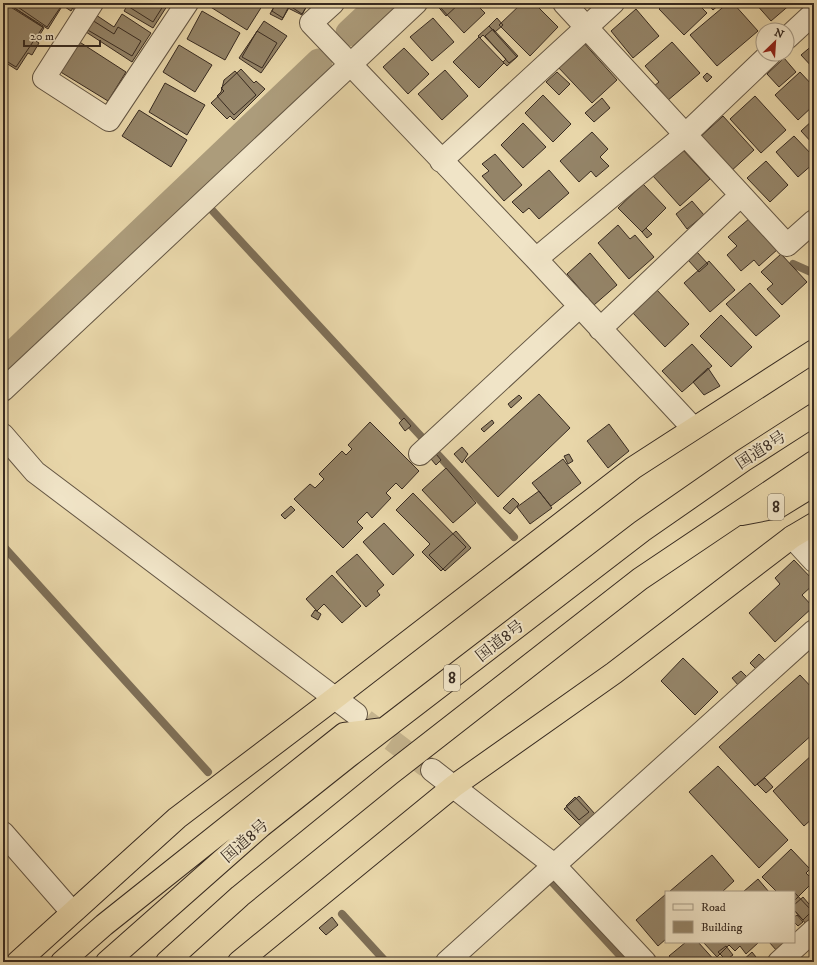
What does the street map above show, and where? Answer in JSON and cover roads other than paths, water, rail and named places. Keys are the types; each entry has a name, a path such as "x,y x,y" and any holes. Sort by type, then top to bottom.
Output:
{"highway":[{"path":"18,962 177,818 633,468 814,351"},
{"name":"国道8号","path":"107,962 262,826 386,729 642,531 744,460 814,415"},
{"name":"8","path":"167,962 240,896 390,774 640,579 814,462"},
{"name":"8","path":"732,516 778,507 814,485"},
{"path":"239,962 454,786 614,673 792,537 814,524"},
{"path":"62,962 104,925 344,734 386,729"},
{"path":"190,962 230,924 240,896"}],"street":[{"path":"92,3 44,78 109,120 187,3"},
{"path":"333,3 311,23 536,259 693,428"},
{"path":"3,390 416,3"},
{"path":"564,3 787,245 814,221"},
{"path":"441,161 613,3"},
{"path":"795,30 814,12"},
{"path":"536,259 685,135 762,62"},
{"path":"600,329 741,195"},
{"path":"422,452 580,306"},
{"path":"3,436 35,472 356,714"},
{"path":"792,537 814,561"},
{"path":"447,962 814,631"},
{"path":"432,770 554,865 644,962"},
{"path":"3,833 72,912"},
{"path":"779,962 814,930"}],"waterway":[{"path":"349,33 381,3"},
{"path":"3,363 319,62"},
{"path":"189,185 194,192"},
{"path":"210,208 514,537"},
{"path":"793,264 811,272 814,276"},
{"path":"3,546 208,772"},
{"path":"552,882 626,962"},
{"path":"342,914 386,962"}],"tunnel":[{"path":"365,720 427,767"}]}
